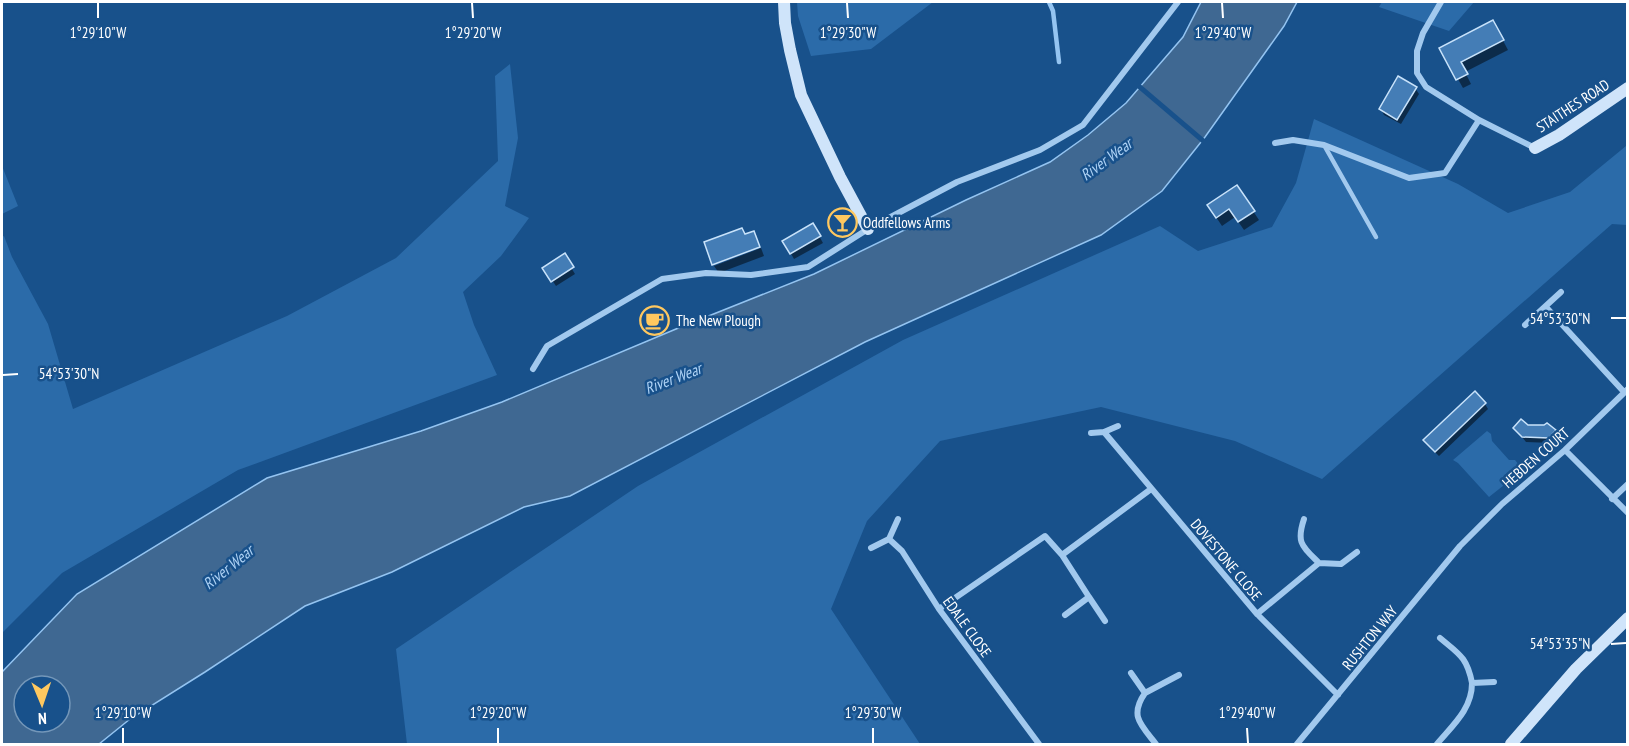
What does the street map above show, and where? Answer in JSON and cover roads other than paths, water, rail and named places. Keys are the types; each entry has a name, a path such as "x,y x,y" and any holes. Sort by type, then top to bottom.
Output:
{"street":[{"path":"784,2 788,41 801,95 868,229"},
{"path":"533,369 547,346 662,279 706,273 751,275 807,267 868,229 957,182 1040,150 1083,125 1178,2"},
{"path":"1441,2 1423,33 1417,51 1417,73 1426,87 1479,120 1535,148"},
{"name":"STAITHES ROAD","path":"1535,148 1559,135 1628,88"},
{"path":"1275,143 1293,140 1324,145 1409,178 1445,173 1479,120"},
{"path":"1525,326 1561,292"},
{"path":"1546,306 1626,391"},
{"name":"HEBDEN COURT","path":"1460,546 1502,504 1565,450 1626,391"},
{"path":"1091,433 1104,432 1118,426"},
{"name":"DOVESTONE CLOSE","path":"1104,432 1257,614 1338,695"},
{"path":"1565,450 1628,513"},
{"path":"1612,499 1628,484"},
{"path":"1062,555 1151,489"},
{"path":"871,549 889,538 898,519"},
{"path":"1304,519 1299,533 1301,545 1319,563"},
{"path":"939,609 1045,536 1062,555 1105,621"},
{"name":"EDALE CLOSE","path":"889,538 902,551 939,609 1039,744"},
{"name":"RUSHTON WAY","path":"1297,744 1460,546"},
{"path":"1257,614 1319,563 1341,564 1357,552"},
{"path":"1065,615 1089,597"},
{"path":"1511,744 1576,669 1628,618"},
{"path":"1437,744 1467,708 1472,695 1469,665 1440,638"},
{"path":"1131,673 1145,693"},
{"path":"1156,744 1136,714 1139,702 1145,693 1179,675"},
{"path":"1472,683 1494,682"}],"lane":[{"path":"1324,145 1376,237"}],"water":[{"name":"River Wear","path":"1201,2 1297,2 1284,26 1205,137 1162,191 1101,235 865,342 570,496 524,507 392,572 305,606 130,719 99,744 2,744 2,672 77,594 267,478 421,431 502,402 814,274 1050,162 1088,135 1126,103 1183,37"}],"waterway":[{"path":"1049,2 1053,11 1059,62"}],"place":[{"name":"Oddfellows Arms","path":"842,223"},
{"name":"The New Plough","path":"655,321"}]}
